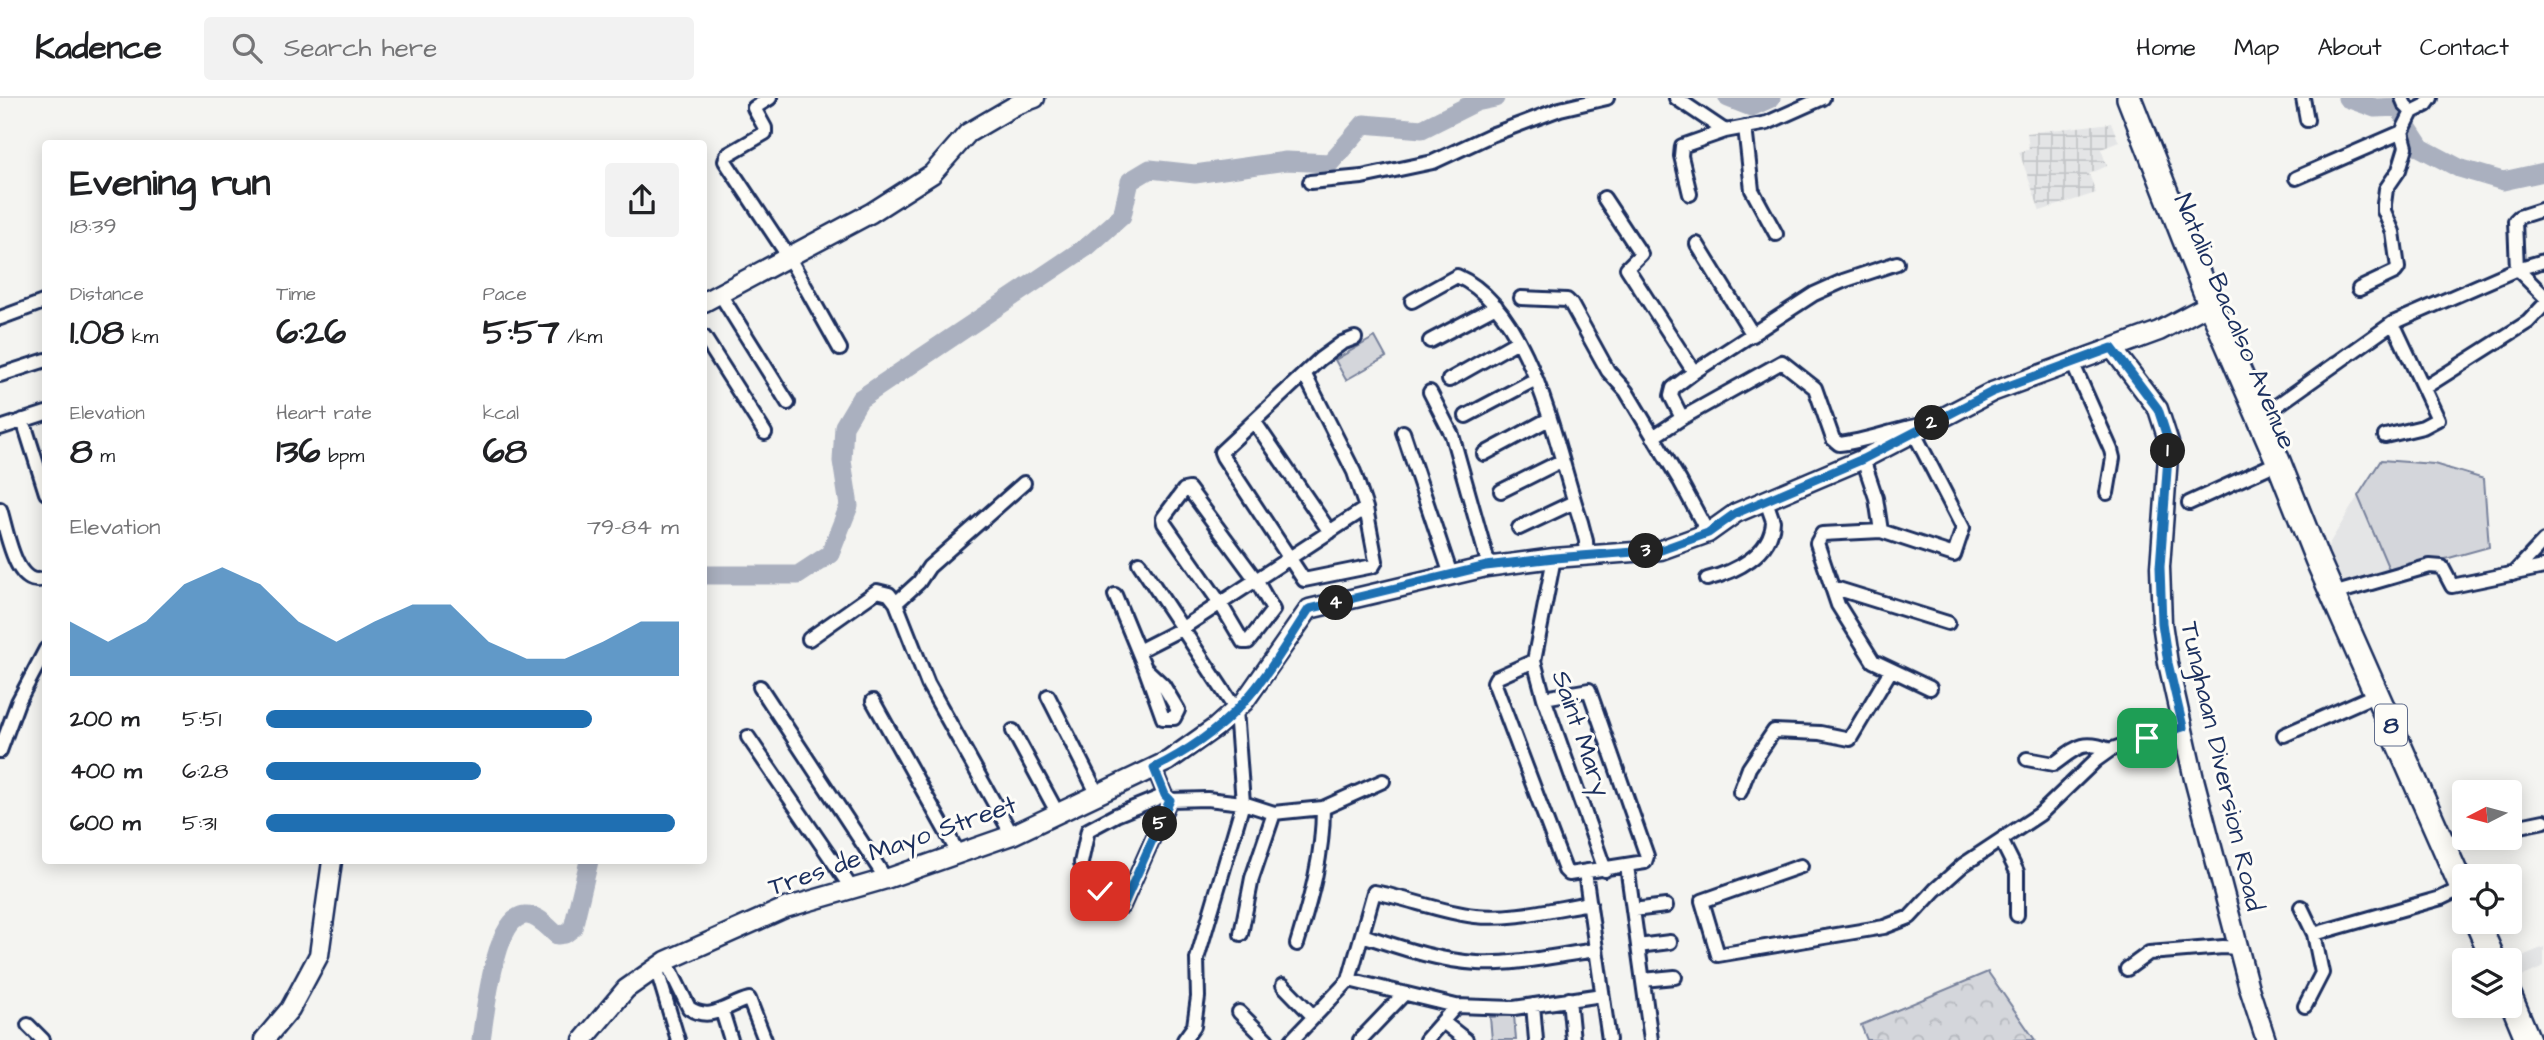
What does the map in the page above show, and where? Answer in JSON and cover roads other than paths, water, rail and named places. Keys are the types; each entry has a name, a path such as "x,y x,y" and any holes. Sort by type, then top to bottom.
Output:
{"highway":[{"name":"Natalio Bacalso Avenue","path":"2113,98 2204,307 2301,544 2317,559"},
{"name":"Natalio Bacalso Avenue","path":"2129,98 2204,307 2283,472 2317,559 2377,694 2452,838"},
{"path":"2519,1018 2528,1040"}],"street":[{"path":"770,98 754,108 765,133 727,155 725,160 788,256 840,349"},
{"path":"788,403 712,298 871,213 932,174 968,133 979,125 1015,102 1035,98"},
{"path":"1310,182 1362,177 1433,162 1491,135 1560,109 1606,98"},
{"path":"1675,98 1725,131"},
{"path":"1690,194 1681,156 1682,146 1725,131 1767,123 1823,98"},
{"path":"2303,98 2307,120"},
{"path":"2359,289 2398,268 2393,232 2384,211 2384,204 2386,189 2399,170 2406,147 2407,123 2402,98"},
{"path":"2296,178 2407,123 2431,98"},
{"path":"1745,127 1752,190 1776,234"},
{"path":"1604,198 1641,254 1627,268 1694,372"},
{"path":"2544,209 2519,217 2515,221 2518,269 2544,296"},
{"path":"1697,244 1753,335"},
{"path":"2258,419 2393,323 2518,269 2544,261"},
{"path":"1682,418 1671,396 1673,388 1694,372 1814,294 1897,263"},
{"path":"1412,300 1457,276 1471,283 1496,306 1518,341 1536,379 1586,541 1587,557"},
{"path":"1521,298 1567,300 1571,304 1608,371 1626,391 1681,481 1708,533"},
{"path":"0,318 42,302"},
{"path":"2424,388 2528,321 2544,305"},
{"path":"1430,341 1496,306"},
{"name":"Tres de Mayo Street","path":"583,1040 626,989 661,964 785,908 886,879 1012,835 1168,761 1236,710 1269,669 1309,609 1489,566 1553,563 1661,550 1708,533 1736,513 1863,459 1992,392 2159,331 2204,307"},
{"path":"2385,436 2437,420 2393,323"},
{"path":"1305,375 1354,472 1366,508 1376,561 1373,566 1304,580 1221,454 1222,450 1320,359 1342,343 1355,338"},
{"path":"1449,380 1518,341"},
{"path":"707,342 765,433"},
{"name":"Tunghaan Diversion Road","path":"2112,348 2158,409 2169,443 2160,567 2162,623 2168,663 2194,779 2238,948 2266,1040"},
{"path":"0,375 42,361"},
{"path":"1653,437 1782,362 1815,388 1833,439 1839,444 1860,442 1897,429 1935,422"},
{"path":"2072,362 2111,450 2113,458 2107,493"},
{"path":"1466,416 1536,379"},
{"path":"1430,392 1452,435 1489,566"},
{"path":"0,428 42,414"},
{"path":"1484,454 1549,419"},
{"path":"23,420 42,480"},
{"path":"1254,421 1329,531"},
{"path":"1403,432 1451,575"},
{"path":"1914,433 1964,528 1954,555 1881,531 1822,534 1818,543 1838,605 1873,661 1930,688"},
{"path":"1863,459 1876,498 1881,531"},
{"path":"1501,491 1561,461"},
{"path":"2189,503 2268,467"},
{"path":"896,603 919,582 929,567 1024,483"},
{"path":"1189,489 1256,580 1273,612 1248,642 1243,642 1220,603 1163,520 1184,490 1189,489"},
{"path":"1707,579 1745,565 1763,547 1773,520 1766,501"},
{"path":"1519,528 1574,502"},
{"path":"1138,651 1181,629 1366,508"},
{"path":"0,509 19,570 27,579 42,580"},
{"path":"2512,574 2544,541"},
{"path":"1139,563 1236,710 1243,803 1197,959 1198,997 1195,1026 1184,1040"},
{"name":"Saint Mary","path":"1553,563 1534,661 1544,698 1605,870"},
{"path":"2333,594 2430,566 2442,567 2452,586 2544,567"},
{"path":"1832,587 1948,623"},
{"path":"809,639 877,591 889,594 896,603 928,684 1012,835"},
{"path":"1115,595 1145,668"},
{"path":"0,751 18,702 42,657"},
{"path":"1534,661 1496,678 1494,682 1565,870 1569,874 1645,862 1647,856 1589,690 1544,698"},
{"path":"1740,792 1749,768 1774,732 1820,733 1850,739 1891,670"},
{"path":"760,687 886,879"},
{"path":"2284,735 2377,694"},
{"path":"1048,696 1098,795"},
{"path":"873,701 958,853"},
{"path":"1801,866 1702,901 1718,955 1884,927 1910,917 1963,865 2040,814 2110,750 2183,727"},
{"path":"1013,731 1058,814"},
{"path":"748,737 852,889"},
{"path":"2027,759 2054,764 2078,746 2086,744 2110,750"},
{"path":"1100,891 1102,900 1107,905 1123,906 1168,798 1154,768"},
{"path":"1080,863 1088,830 1116,815 1168,798 1243,803 1274,813 1323,808 1383,781"},
{"path":"1297,944 1317,877 1323,836 1323,808"},
{"path":"1241,934 1252,878 1274,813"},
{"path":"2522,826 2544,821"},
{"path":"2001,840 2017,872 2017,915"},
{"path":"264,1040 289,1009 319,955 332,864"},
{"path":"1627,866 1651,1040"},
{"path":"1585,872 1609,1040"},
{"path":"1292,1040 1349,980 1375,891 1425,906 1476,916 1517,915 1590,903"},
{"path":"2314,934 2452,894"},
{"path":"1633,910 1666,906"},
{"path":"2301,906 2314,934 2322,976 2305,1006"},
{"path":"1362,935 1421,953 1478,963 1518,961 1596,950"},
{"path":"1638,946 1670,942"},
{"path":"2127,969 2149,953 2238,948"},
{"path":"661,964 689,1008 706,1015 722,1012 750,999 765,1040"},
{"path":"661,964 678,1040"},
{"path":"1643,980 1675,977"},
{"path":"1349,980 1456,1006 1514,1008 1602,995"},
{"path":"1283,985 1314,1017"},
{"path":"1360,1040 1403,995"},
{"path":"1569,999 1573,1040"},
{"path":"1533,1005 1536,1040"},
{"path":"1426,1040 1456,1006"},
{"path":"722,1012 731,1040"},
{"path":"1239,1012 1267,1040"},
{"path":"1443,1023 1465,1040"},
{"path":"29,1025 43,1040"}],"waterway":[{"path":"707,575 798,575 830,554 849,506 842,461 844,426 860,399 1088,246 1122,216 1130,181 1150,169 1195,174 1286,161 1330,163 1364,124 1422,129 1476,102 1495,98"},
{"path":"1728,98 1751,107 1771,98"},
{"path":"2347,98 2375,108 2400,107 2408,128 2421,148 2459,168 2503,181 2544,172"},
{"path":"481,1040 493,969 506,932 514,920 525,915 538,919 557,935 565,934 573,928 588,864"}]}
